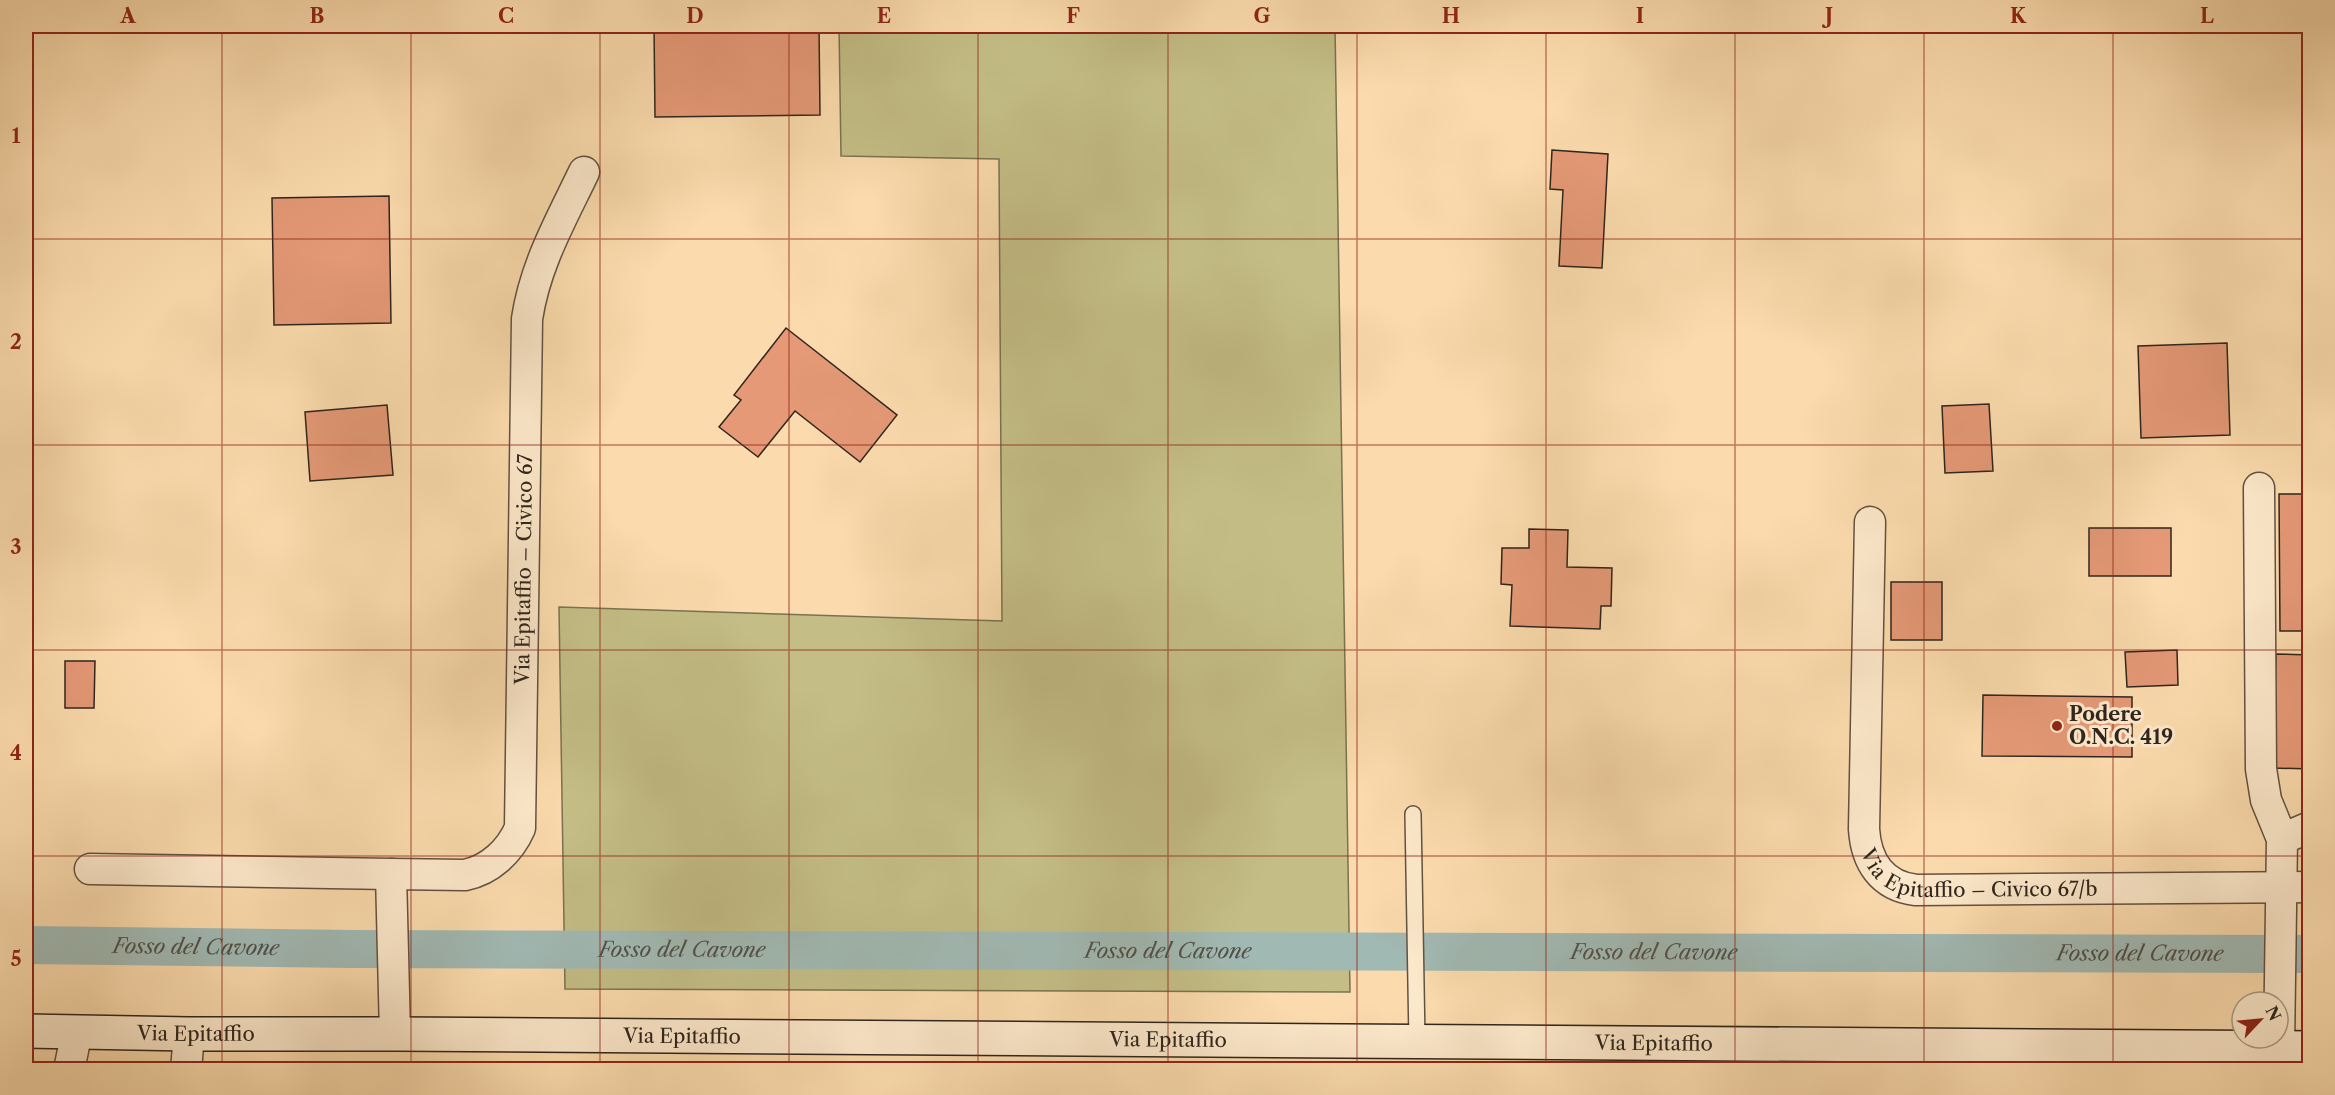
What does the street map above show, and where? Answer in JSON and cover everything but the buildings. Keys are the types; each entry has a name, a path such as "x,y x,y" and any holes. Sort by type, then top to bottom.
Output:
{"main road":[{"name":"Via Epitaffio","path":"26,1031 2294,1048"}],"street":[{"name":"Via Epitaffio – Civico 67","path":"90,869 465,875 474,873 503,854 511,845 520,828 527,319 533,287 542,261 584,172"},
{"path":"2259,488 2261,769 2266,800 2282,839 2280,976 2294,1048"},
{"name":"Via Epitaffio – Civico 67/b","path":"1870,522 1864,829 1867,851 1878,873 1896,886 1916,890 2310,887"},
{"path":"2282,839 2310,827"},
{"path":"391,874 395,1034"},
{"path":"69,1070 77,1031"},
{"path":"186,1070 189,1034"}],"lane":[{"path":"1413,814 1417,1041"}],"shaded area":[{"path":"839,26 1335,26 1350,992 565,989 559,607 1002,621 999,159 841,156"}],"waterway":[{"name":"Fosso del Cavone","path":"26,945 353,949 2310,954"}],"place":[{"name":"Podere O.N.C. 419","path":"2057,726"}]}
